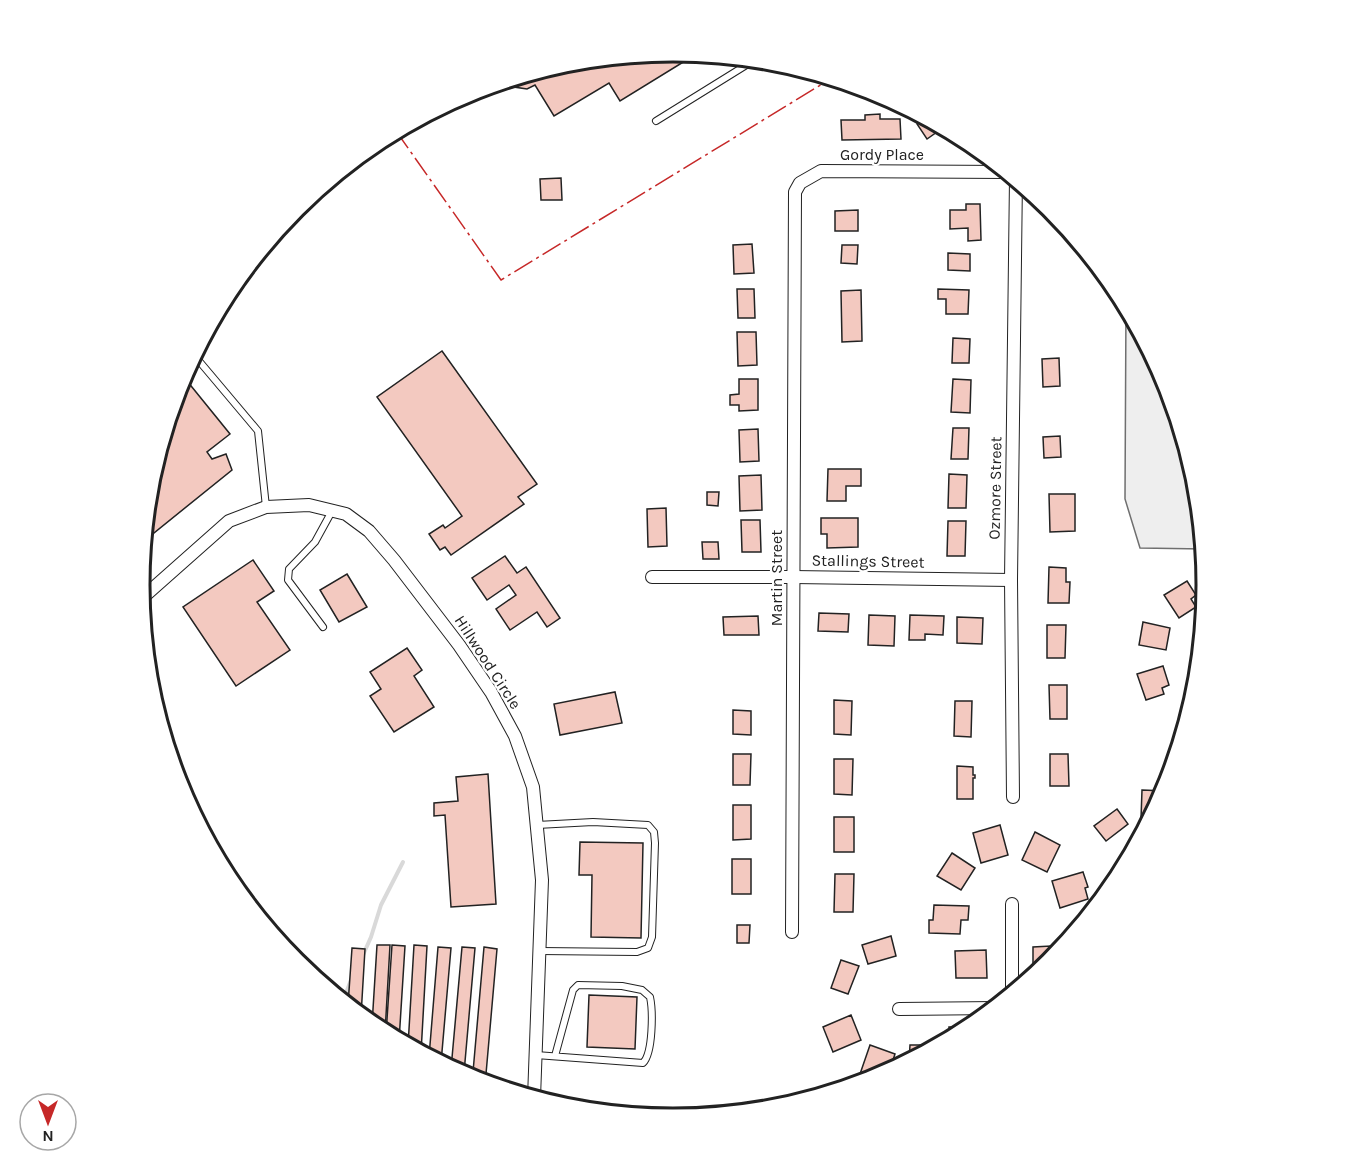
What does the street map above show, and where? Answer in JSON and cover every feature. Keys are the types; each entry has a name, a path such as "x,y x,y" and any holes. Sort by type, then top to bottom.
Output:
{"street":[{"name":"Gordy Place","path":"794,224 795,192 800,183 821,171 994,172"},
{"name":"Ozmore Street","path":"1013,797 1011,580 1016,189"},
{"name":"Martin Street","path":"792,932 794,224"},
{"name":"Hillwood Circle","path":"150,591 229,521 266,507 309,505 346,514 369,531 422,595 491,692 515,736 533,787 542,880 534,1090"},
{"name":"Stallings Street","path":"652,577 1011,580"},
{"path":"1012,904 1012,984"},
{"path":"899,1009 981,1008"}],"lane":[{"path":"656,121 744,66"},
{"path":"200,363 258,431 266,507"},
{"path":"322,627 288,580 289,569 315,542 332,511"},
{"path":"537,825 593,822 648,825 654,832 655,843 652,937 648,948 637,952 540,951"},
{"path":"536,1055 643,1063 647,1059 651,1024 650,997 642,990 622,986 578,985 573,990 555,1056"}],"shaded area":[{"path":"1126,321 1143,353 1169,417 1187,483 1196,549 1140,548 1125,499"}],"building":[{"path":"683,62 620,101 609,83 554,116 535,85 527,89 512,87 538,79 605,66"},
{"path":"880,114 880,119 900,119 901,139 842,140 841,120 865,120 865,115"},
{"path":"919,123 936,133 927,139 917,124"},
{"path":"561,178 562,200 541,200 540,179"},
{"path":"966,204 980,204 981,240 968,241 968,228 950,229 950,210 966,210"},
{"path":"858,210 858,231 835,231 835,211"},
{"path":"752,244 754,273 734,274 733,245"},
{"path":"842,245 858,245 857,264 841,263"},
{"path":"948,253 970,254 970,271 948,270"},
{"path":"737,289 754,289 755,318 738,318"},
{"path":"938,289 969,290 968,314 946,314 946,299 938,299"},
{"path":"861,290 862,341 842,342 841,291"},
{"path":"737,332 756,332 757,365 738,366"},
{"path":"953,338 970,339 969,363 952,363"},
{"path":"442,351 537,484 518,497 524,504 451,555 445,547 440,550 429,534 443,525 445,528 462,516 377,397"},
{"path":"1059,358 1060,386 1043,387 1042,359"},
{"path":"739,379 758,379 758,410 739,411 739,405 730,405 730,395 739,394"},
{"path":"953,379 971,380 970,413 951,412"},
{"path":"190,385 230,434 207,452 212,459 226,454 232,470 152,534 160,483 168,450"},
{"path":"953,428 969,428 968,459 951,459"},
{"path":"758,429 759,461 740,462 739,430"},
{"path":"1060,436 1061,457 1044,458 1043,437"},
{"path":"828,469 861,469 861,486 846,486 846,501 827,501"},
{"path":"949,474 967,475 966,508 948,508"},
{"path":"761,475 762,510 740,511 739,476"},
{"path":"707,492 719,492 718,506 707,505"},
{"path":"1049,494 1075,494 1075,531 1050,532"},
{"path":"666,508 667,546 648,547 647,509"},
{"path":"821,518 858,518 858,547 827,548 827,534 821,534"},
{"path":"741,520 760,520 761,552 742,552"},
{"path":"948,521 966,521 965,556 947,556"},
{"path":"702,542 718,542 719,559 703,559"},
{"path":"505,556 517,573 526,567 560,618 547,627 537,612 510,630 496,609 516,595 509,585 487,600 472,578"},
{"path":"253,560 274,591 257,602 290,650 236,686 183,607"},
{"path":"1049,567 1066,568 1066,582 1070,582 1069,603 1048,603"},
{"path":"347,574 367,607 339,622 320,590"},
{"path":"1187,581 1196,595 1191,599 1196,607 1179,618 1164,595"},
{"path":"819,613 849,614 848,632 818,631"},
{"path":"869,615 895,616 894,646 868,645"},
{"path":"910,615 944,616 943,635 925,634 925,640 909,640"},
{"path":"758,616 759,635 724,635 723,617"},
{"path":"957,617 983,618 982,644 957,643"},
{"path":"1143,622 1170,628 1166,650 1139,645"},
{"path":"1047,625 1066,625 1065,658 1047,658"},
{"path":"407,648 422,670 414,676 434,707 394,732 370,696 381,689 370,672"},
{"path":"1163,666 1169,685 1162,688 1164,694 1146,700 1137,674"},
{"path":"1049,685 1067,685 1067,719 1050,719"},
{"path":"615,692 622,723 560,735 554,704"},
{"path":"834,700 852,701 851,735 834,734"},
{"path":"955,701 972,701 971,737 954,736"},
{"path":"733,710 751,711 751,735 733,734"},
{"path":"733,754 751,754 750,785 733,785"},
{"path":"1050,754 1068,754 1069,786 1050,786"},
{"path":"834,759 853,759 852,795 834,794"},
{"path":"957,766 973,767 975,778 973,778 973,799 957,799"},
{"path":"488,774 496,904 451,907 445,815 434,816 434,803 458,801 456,777"},
{"path":"1142,790 1155,791 1143,817 1141,819"},
{"path":"733,805 751,805 751,839 733,840"},
{"path":"1117,809 1128,824 1106,841 1094,826"},
{"path":"834,817 854,817 854,852 834,852"},
{"path":"1000,825 1008,855 981,863 973,833"},
{"path":"1035,832 1060,845 1047,872 1022,860"},
{"path":"580,842 643,843 641,938 591,937 592,875 579,875"},
{"path":"952,853 975,868 961,890 937,876"},
{"path":"732,859 751,859 751,894 732,894"},
{"path":"1083,872 1088,887 1085,888 1088,899 1060,908 1052,881"},
{"path":"835,874 854,874 853,912 834,912"},
{"path":"934,905 969,906 968,920 961,920 960,934 929,933 929,920 933,920"},
{"path":"737,925 750,925 749,943 737,943"},
{"path":"891,936 896,956 868,964 862,945"},
{"path":"377,945 390,945 386,1022 373,1013"},
{"path":"392,945 405,946 400,1030 387,1022"},
{"path":"414,945 427,946 422,1043 409,1036"},
{"path":"1051,946 1033,966 1033,947"},
{"path":"438,947 451,948 442,1055 430,1048"},
{"path":"462,947 475,948 465,1065 452,1059"},
{"path":"484,947 497,949 486,1074 473,1069"},
{"path":"352,948 365,949 362,1005 349,995"},
{"path":"986,950 987,978 956,978 955,951"},
{"path":"841,960 859,966 848,994 831,988"},
{"path":"589,995 637,997 635,1049 587,1047"},
{"path":"851,1015 861,1040 833,1052 823,1027"},
{"path":"870,1045 895,1054 893,1060 860,1074"},
{"path":"910,1045 923,1045 910,1052"}],"waterway":[{"path":"363,955 381,905 403,862"},
{"path":"346,993 351,980"}],"power":[{"path":"401,139 501,280 823,83"}]}
